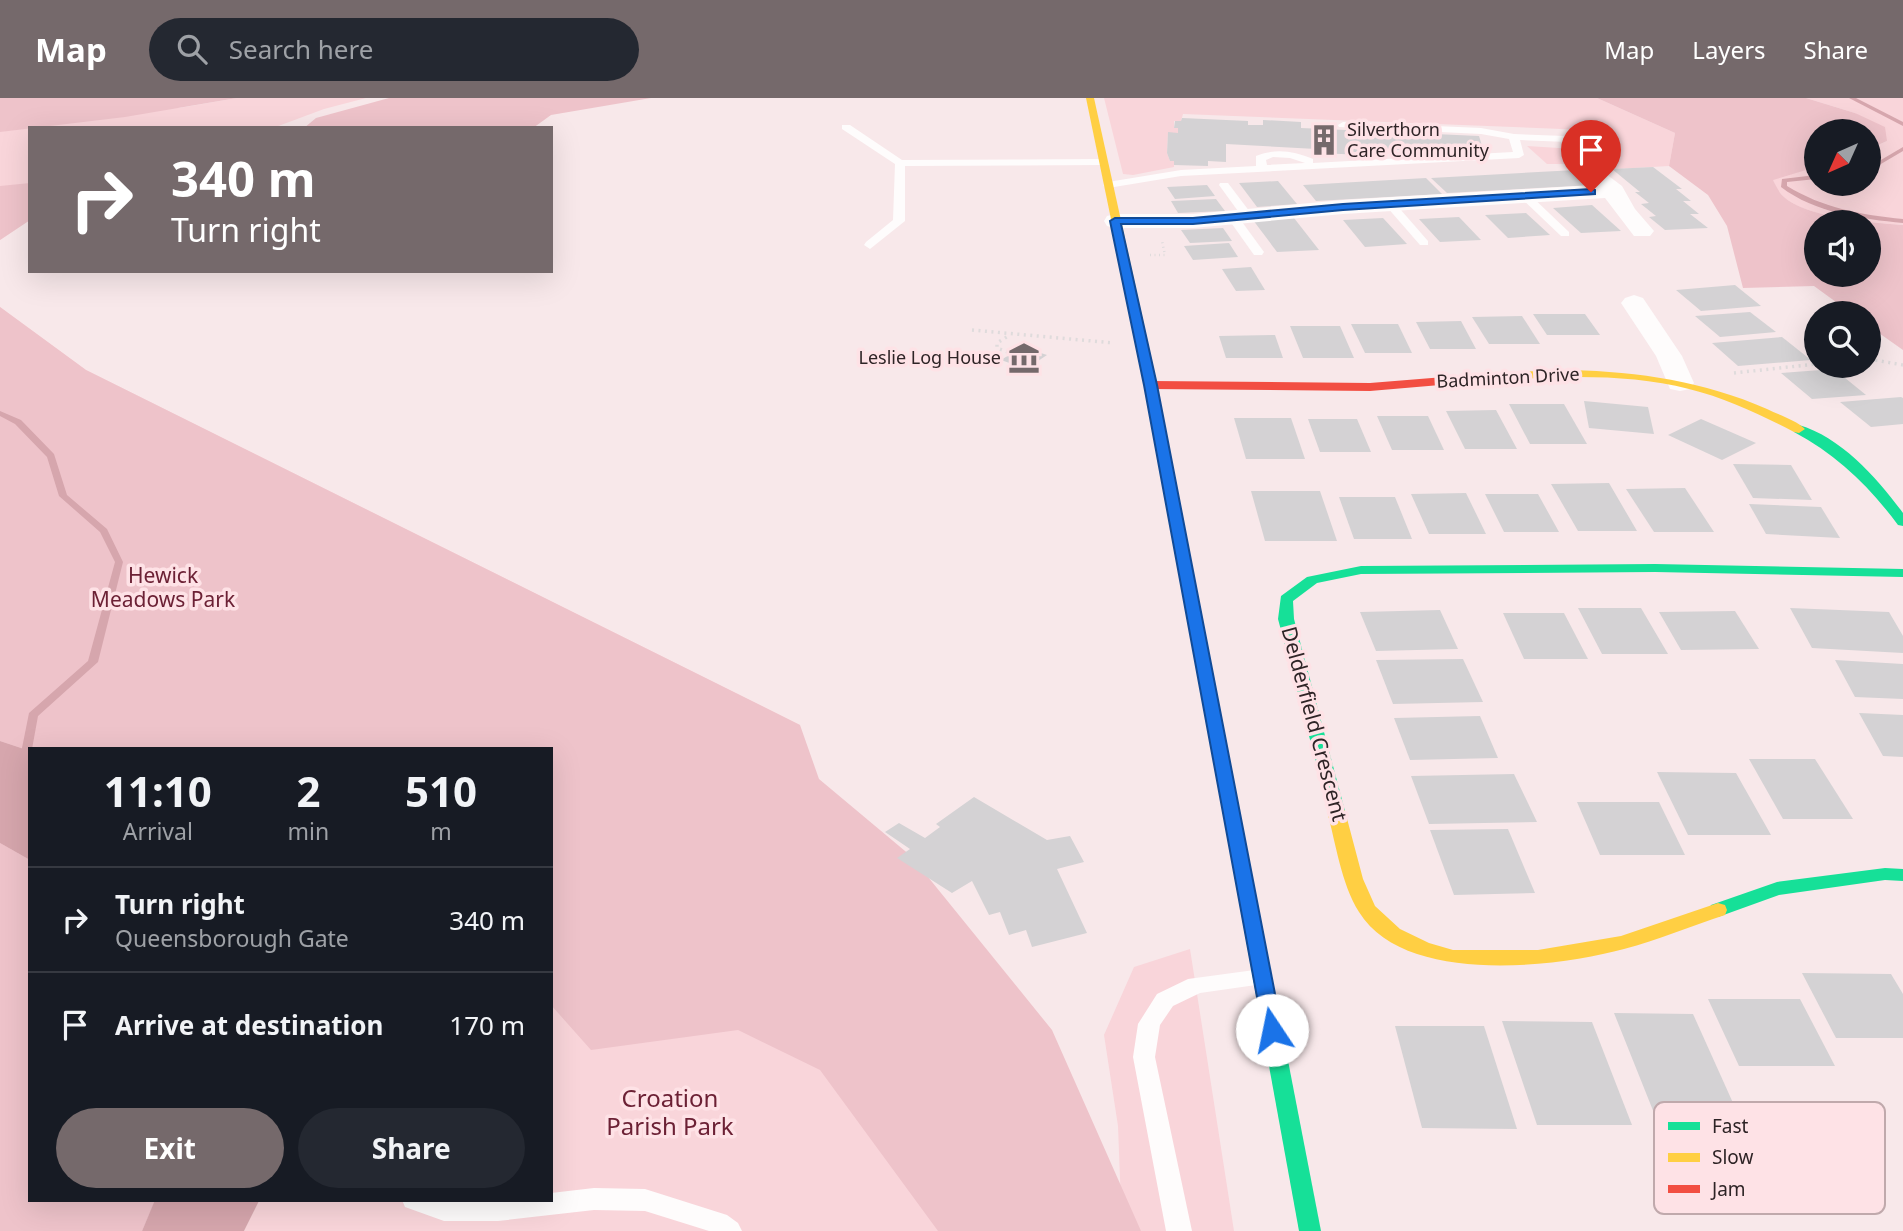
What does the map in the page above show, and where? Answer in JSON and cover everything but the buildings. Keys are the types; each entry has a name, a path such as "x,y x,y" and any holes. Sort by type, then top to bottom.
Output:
{"street":[{"path":"1090,98 1151,385 1310,1231"},
{"path":"1577,167 1600,176 1614,191 1624,214 1642,231"},
{"path":"1115,221 1175,222 1390,204 1614,191"},
{"path":"1634,303 1669,356 1680,383"},
{"name":"Badminton Drive","path":"1151,385 1370,387 1561,372 1680,383 1768,414 1819,439 1852,462 1878,488 1903,522"},
{"name":"Delderfield Crescent","path":"1903,573 1656,568 1361,570 1316,576 1300,585 1286,599 1286,620 1359,890 1367,910 1393,934 1423,949 1453,957 1538,957 1622,943 1777,889 1885,874 1903,875"}],"lane":[{"path":"1343,125 1481,131 1514,137 1592,140"},
{"path":"846,127 901,163 1103,162"},
{"path":"1108,185 1181,173 1518,155 1514,137"},
{"path":"870,245 899,221 901,163"},
{"path":"1224,185 1258,252"},
{"path":"1525,196 1565,234"},
{"path":"1390,204 1424,243"},
{"path":"1180,1231 1144,1057 1149,1024 1164,1000 1196,985 1262,977"},
{"path":"420,1202 443,1210 498,1210 594,1199 645,1200 718,1223 729,1231"}],"path":[{"path":"1138,256 1165,255 1160,236"},
{"path":"972,330 1118,343"},
{"path":"1008,352 997,348 997,343 1012,334"},
{"path":"1881,361 1903,365"},
{"path":"1734,373 1804,365"}],"green space":[{"path":"0,98 237,98 125,117 28,126 28,129 0,132"},
{"path":"237,98 366,98 324,109 278,126 28,126 28,221 0,240 0,107 179,108"},
{"path":"389,98 651,98 551,115 536,126 306,126 316,118"},
{"path":"1104,98 1597,98 1675,133 1669,166 1599,170 1569,164 1547,164 1527,146 1575,149 1573,143 1603,144 1600,137 1590,137 1587,130 1183,114 1181,121 1174,121 1174,128 1178,128 1178,133 1168,133 1167,153 1170,161 1174,161 1174,167 1133,175 1123,174"},
{"path":"1597,98 1806,98 1868,119 1804,119 1804,171 1773,180 1781,194 1810,210 1804,210 1804,286 1743,288 1727,226 1708,195 1669,166 1675,133"},
{"path":"1806,98 1903,98 1903,225 1881,223 1881,210 1804,208 1790,202 1772,179 1804,170 1804,196 1881,196 1881,144 1887,141 1881,136 1881,119 1862,119 1855,113"},
{"path":"1881,125 1885,127 1887,141 1881,144"},
{"path":"28,183 28,221 0,240 0,186"},
{"path":"1881,223 1903,225 1903,350 1881,334 1881,301 1835,301 1815,287 1881,287"},
{"name":"Hewick Meadows Park","path":"0,307 86,370 800,725 635,926 1097,1231 244,1231 258,1202 553,1202 553,747 28,747 28,1202 155,1202 142,1231 0,1231"},
{"name":"Hewick Meadows Park","path":"0,307 86,370 800,725 819,779 911,856 1052,1030 1141,1231 938,1231 820,1070 738,1030 591,1050 553,1007 553,747 28,747 28,750 0,741"},
{"path":"0,843 28,859 28,1202 155,1202 142,1231 0,1231"},
{"path":"1190,949 1234,1231 1122,1231 1118,1126 1104,1035 1134,967"}],"shaded area":[{"path":"0,741 28,750 28,859 0,843"},
{"path":"154,1202 258,1202 244,1231 142,1231"}],"waterway":[{"path":"1852,98 1903,124"},
{"path":"1881,162 1903,149"},
{"path":"1804,178 1784,180 1784,187 1812,202 1841,212 1903,221"},
{"path":"0,413 18,422 51,456 63,496 104,531 119,562 93,662 33,715 24,763"}],"traffic: fast":[{"path":"1150,379 1310,1231"},
{"path":"1799,429 1830,447 1857,469 1903,522"},
{"path":"1336,811 1286,619 1286,599 1312,580 1361,570 1655,568 1903,573"},
{"path":"1718,910 1777,889 1885,874 1903,875"}],"traffic: slow":[{"path":"1090,98 1150,379"},
{"path":"1506,376 1592,374 1678,383 1723,396 1799,429"},
{"path":"1336,811 1354,879 1367,910 1393,934 1423,949 1453,957 1538,957 1622,943 1718,910"}],"traffic: jam":[{"path":"1151,385 1370,387 1506,376"}],"place":[{"name":"Silverthorn Care Community","path":"1324,140"},
{"name":"Leslie Log House","path":"1024,358"}],"route":[{"path":"1272,1030 1151,385 1115,221 1193,221 1343,207 1591,192"}],"park label":[{"name":"Croation Parish Park","path":"670,1113"}]}
